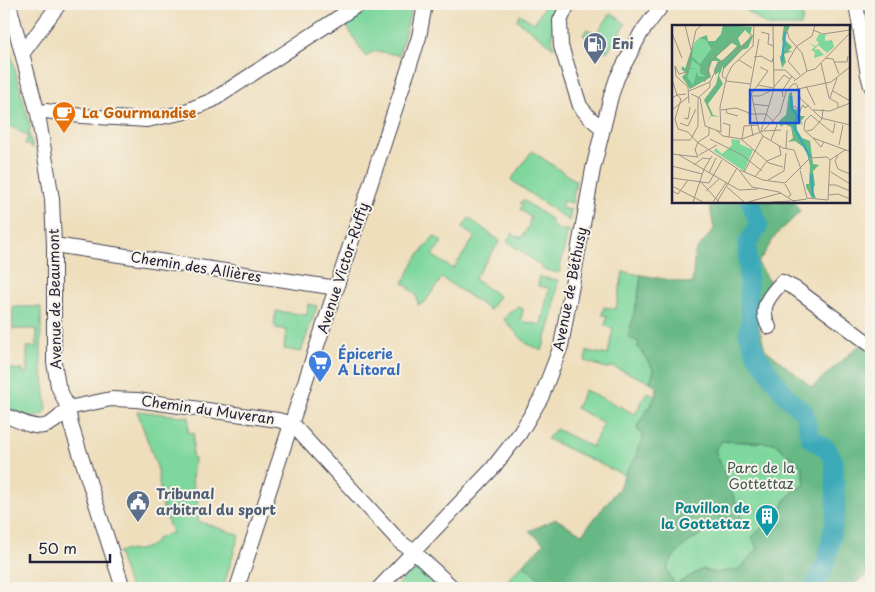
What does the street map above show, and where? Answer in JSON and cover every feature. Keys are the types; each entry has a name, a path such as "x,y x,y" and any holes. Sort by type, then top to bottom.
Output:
{"street":[{"path":"22,54 59,4"},
{"path":"38,114 46,111 82,116 147,120 181,113 213,100 359,4"},
{"name":"Avenue Victor-Ruffy","path":"237,588 419,37 425,4"},
{"path":"568,4 560,21 559,34 561,46 580,106 602,128"},
{"name":"Avenue de Béthusy","path":"379,588 492,469 520,433 540,398 561,346 593,169 602,128 617,78 643,30 663,4"},
{"path":"856,4 871,86"},
{"name":"Avenue de Beaumont","path":"8,5 38,114 52,199 54,362 58,386 68,408 71,425 123,588"},
{"name":"Chemin des Allières","path":"54,245 337,288"},
{"path":"769,327 764,319 764,308 769,297 782,282 796,289 871,345"},
{"name":"Chemin du Muveran","path":"68,408 111,399 137,400 278,420 292,424 400,542 414,552 453,588"},
{"path":"4,415 35,427 49,426 58,420 68,408"}],"green space":[{"path":"377,4 413,4 399,55 374,51 366,57 346,25"},
{"path":"546,4 563,4 556,15 553,25 554,48 517,20 519,14 534,23"},
{"path":"744,4 806,4 801,25 766,25 742,7"},
{"path":"611,13 626,24 607,52 583,35 587,29 596,34"},
{"path":"4,28 30,126 29,135 33,148 25,144 28,136 4,123"},
{"path":"532,151 576,181 572,203 563,201 561,208 571,210 569,221 511,180"},
{"path":"523,200 552,220 552,225 559,230 568,230 559,273 542,269 541,266 507,241 512,233 517,237 522,237 529,226 531,218 520,209 523,205 520,203"},
{"path":"709,202 795,202 800,212 776,235 758,263 770,282 759,308 759,327 765,349 812,387 862,343 871,349 871,572 848,588 550,588 523,564 544,543 529,531 556,519 582,534 619,488 624,475 637,456 638,447 643,441 642,435 637,429 638,425 656,396 657,387 650,382 654,370 638,347 639,342 628,337 638,297 641,275 692,284 695,252 714,229","holes":["722,441 774,443 802,466 805,484 786,500 783,505 781,524 775,531 764,525 752,537 758,549 739,569 715,573 703,569 675,585 667,570 670,561 683,546 727,519 739,524 742,518 715,450"]},
{"path":"469,218 500,241 474,279 499,296 490,310 442,278 425,302 418,305 416,296 403,283 415,260 434,236 442,242 432,255 453,269 475,237 462,228"},
{"path":"623,272 641,275 638,297 628,337 639,342 638,347 654,370 650,382 613,367 606,368 585,361 587,351 608,355 613,328 605,326 607,316 602,315 604,307 616,309"},
{"path":"539,277 558,280 553,314 542,351 527,344 504,320 509,312 518,307 523,309 521,321 541,325 549,288 538,286"},
{"path":"308,304 317,306 301,352 284,349 286,330 276,328 274,324 276,311 307,315"},
{"path":"13,307 41,307 41,364 47,409 38,416 27,416 4,406 4,369 23,369 23,373 27,373 27,347 36,347 37,329 13,329"},
{"path":"585,390 635,414 647,392 656,396 638,425 637,429 642,435 643,441 638,447 637,456 624,475 547,439 556,429 592,447 604,423 576,408"},
{"path":"137,411 189,417 188,432 194,433 192,480 199,507 198,521 239,535 223,588 130,588 118,552 147,547 164,535 172,533 159,497 161,496 157,467"},
{"name":"Parc de la Gottettaz","path":"722,441 774,443 802,466 805,484 793,492 783,504 781,524 775,532 764,525 758,549 739,569 715,573 703,569 675,585 667,570 670,561 683,546 728,519 739,524 742,518 715,450"},
{"path":"523,564 550,588 500,588"},
{"path":"412,569 421,569 443,588 395,588"}],"waterway":[{"path":"750,202 759,225 747,244 751,319 748,333 756,354 771,376 791,401 804,412 810,438 827,449 834,461 836,511 827,560 814,588"}],"place":[{"name":"Eni","path":"595,65"},
{"name":"La Gourmandise","path":"64,134"},
{"name":"Épicerie A Litoral","path":"320,383"},
{"name":"Tribunal arbitral du sport","path":"138,523"},
{"name":"Pavillon de la Gottettaz","path":"767,537"}]}
